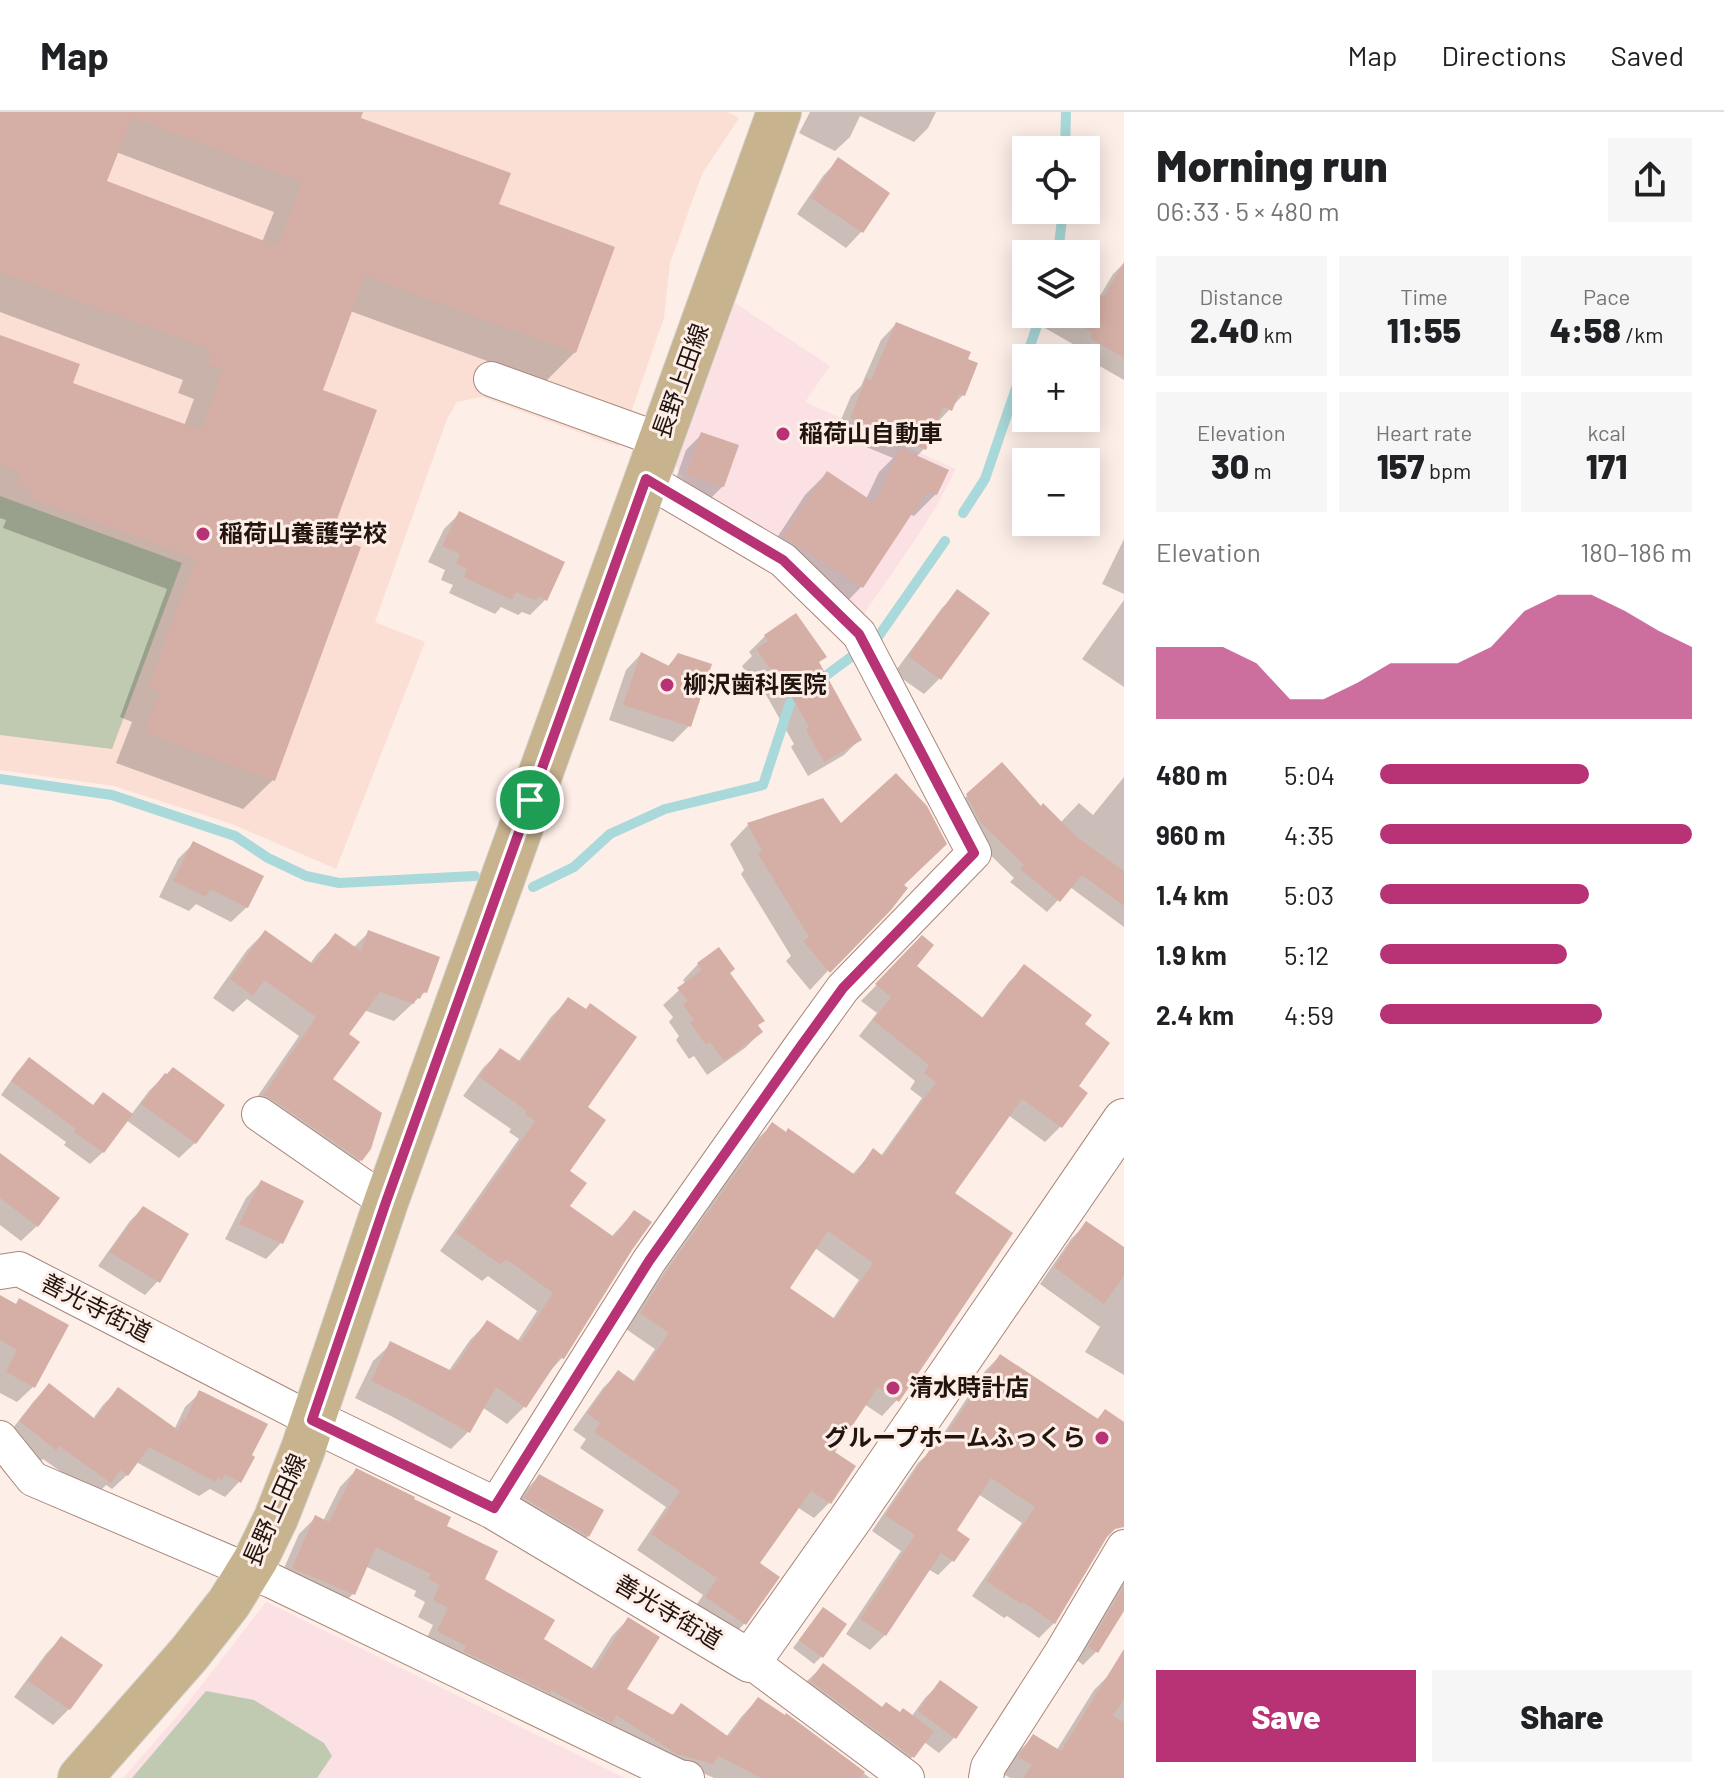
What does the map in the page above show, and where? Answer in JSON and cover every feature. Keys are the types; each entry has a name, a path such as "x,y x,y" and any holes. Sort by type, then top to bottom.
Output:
{"main road":[{"name":"長野上田線","path":"80,1778 189,1654 229,1603 276,1518 386,1202 779,112"}],"street":[{"path":"491,379 653,459 783,560 866,646 974,853 843,988 809,1034 649,1261 494,1508"},
{"path":"259,1114 386,1202"},
{"path":"907,1778 750,1661 1124,1120"},
{"name":"善光寺街道","path":"6,1263 312,1420 494,1508 750,1661"},
{"path":"0,1438 33,1479 249,1571 679,1777 687,1778"},
{"path":"986,1778 988,1767 1062,1652 1124,1547"}],"shaded area":[{"name":"稲荷山養護学校","path":"0,112 728,112 739,118 702,174 670,263 664,318 619,447 482,397 457,402 447,419 375,622 425,642 336,869 232,824 114,786 0,770"},
{"name":"稲荷山自動車","path":"735,303 830,366 805,402 956,469 917,537 861,618 690,490 676,466"},
{"path":"266,1602 625,1778 123,1778 180,1713"}],"green space":[{"path":"0,496 182,563 112,749 0,735"},
{"path":"206,1691 254,1700 324,1743 332,1756 317,1778 132,1778"}],"building":[{"path":"0,112 363,112 361,118 511,173 499,204 615,247 576,353 365,276 323,390 377,410 331,536 361,547 275,781 145,733 160,692 148,687 196,559 31,498 34,490 16,484 21,472 0,464 0,335 80,364 73,383 201,430 223,369 207,364 212,350 0,272","holes":["132,117 302,182 278,246 107,181"]},
{"path":"838,157 890,193 863,233 811,198"},
{"path":"1124,262 1124,358 1090,338 1093,333 1086,329 1100,328 1100,295 1104,297"},
{"path":"896,322 971,352 968,359 978,363 965,396 959,394 952,411 943,407 926,450 850,418 866,378 871,380"},
{"path":"701,432 739,445 724,487 686,475"},
{"path":"900,448 949,470 937,495 927,491 863,588 783,536 827,471 875,503"},
{"path":"459,511 565,562 547,601 538,596 536,601 516,592 512,600 464,577 467,569 456,564 460,554 442,546"},
{"path":"957,589 990,613 941,680 908,656"},
{"path":"796,613 827,657 819,662 862,740 824,762 806,730 809,727 777,672 774,674 756,649 768,641 764,635"},
{"name":"柳沢歯科医院","path":"641,652 669,666 678,653 712,664 691,727 623,705"},
{"path":"1002,762 1041,806 1043,803 1077,837 1124,871 1124,906 1082,875 1060,902 1020,869 1024,865 981,823 966,794"},
{"path":"896,773 927,806 947,844 904,885 908,888 891,910 830,973 803,941 809,937 758,854 762,851 747,823 823,798 841,823"},
{"path":"193,841 264,876 248,908 210,889 206,897 173,881"},
{"path":"265,930 313,964 335,933 361,951 368,930 440,957 427,993 423,992 420,999 416,997 414,1004 380,992 349,1034 360,1042 333,1079 382,1113 371,1149 362,1161 263,1095 316,1017 264,980 253,996 230,979"},
{"path":"922,935 934,945 917,966 983,1018 1024,964 1092,1015 1085,1024 1110,1043 1079,1086 1088,1093 1062,1128 1022,1099 955,1193 1013,1233 899,1402 878,1387 835,1452 856,1466 831,1504 811,1491 760,1563 780,1577 746,1625 705,1597 717,1578 651,1534 680,1491 594,1432 600,1423 587,1413 618,1370 635,1382 669,1333 640,1313 772,1122 786,1132 788,1128 855,1175 873,1148 883,1156 936,1082 924,1073 929,1065 873,1020 891,997 875,984","holes":["828,1231 873,1263 835,1319 790,1288"]},
{"path":"719,947 735,969 730,973 765,1021 758,1025 763,1032 724,1061 710,1042 706,1045 690,1023 694,1020 683,1005 688,1001 677,988 702,970 697,963"},
{"path":"568,997 586,1009 590,1003 637,1037 588,1107 606,1120 570,1171 587,1183 570,1206 614,1237 634,1210 652,1222 564,1359 560,1357 526,1408 496,1387 470,1433 371,1381 390,1341 452,1371 487,1320 521,1342 553,1293 506,1259 501,1265 456,1233 535,1121 525,1114 527,1111 479,1077 500,1048 521,1062"},
{"path":"29,1057 93,1105 103,1092 133,1114 104,1153 11,1081"},
{"path":"173,1067 225,1105 196,1144 141,1104"},
{"path":"0,1153 60,1198 38,1227 0,1198"},
{"path":"261,1180 304,1201 283,1244 239,1224"},
{"path":"143,1206 189,1234 160,1283 109,1252"},
{"path":"1086,1221 1124,1247 1124,1276 1104,1304 1054,1267"},
{"path":"0,1295 16,1304 19,1298 69,1325 35,1388 6,1372 17,1350 0,1340"},
{"path":"1000,1354 1098,1419 1105,1409 1124,1422 1124,1527 1115,1529 1107,1537 1055,1624 986,1581 1035,1507 991,1478 957,1530 970,1539 954,1562 941,1553 886,1636 860,1619 915,1535 885,1515 933,1445 937,1448"},
{"path":"49,1383 95,1419 118,1387 178,1430 199,1390 268,1424 241,1483 225,1474 222,1480 218,1477 216,1482 149,1447 128,1476 120,1470 111,1483 59,1446 56,1450 19,1421"},
{"path":"356,1468 451,1517 447,1526 498,1551 485,1579 555,1620 544,1639 595,1670 628,1617 660,1637 627,1689 673,1715 681,1703 729,1737 758,1697 786,1713 865,1772 860,1778 761,1778 719,1756 713,1764 677,1754 616,1715 612,1723 551,1690 550,1693 463,1651 466,1646 437,1631 448,1608 433,1600 440,1585 428,1579 431,1574 376,1547 355,1595 292,1568 315,1515 329,1522"},
{"path":"539,1474 604,1510 589,1537 524,1498"},
{"path":"1124,1586 1124,1611 1098,1653 1088,1647"},
{"path":"823,1607 847,1624 823,1658 799,1640"},
{"path":"61,1636 103,1665 70,1710 28,1681"},
{"path":"1124,1649 1124,1699 1113,1716 1124,1722 1124,1778 1023,1778 1032,1765 1018,1757 1033,1734 1061,1751"},
{"path":"823,1663 882,1707 886,1702 900,1712 903,1708 934,1731 914,1758 810,1681"},
{"path":"940,1680 978,1707 956,1739 918,1711"}],"waterway":[{"path":"1065,136 1066,112"},
{"path":"1060,240 1061,224"},
{"path":"1031,344 1036,328"},
{"path":"963,513 985,479 1012,400"},
{"path":"816,683 878,637 945,541"},
{"path":"533,887 574,867 610,834 665,809 763,785 790,703 803,692"},
{"path":"0,779 112,795 235,836 268,858 306,876 339,883 475,876"}],"place":[{"name":"稲荷山自動車","path":"783,434"},
{"name":"稲荷山養護学校","path":"203,534"},
{"name":"柳沢歯科医院","path":"667,685"},
{"name":"清水時計店","path":"893,1388"},
{"name":"グループホームふっくら","path":"1102,1438"}],"route":[{"path":"646,479 783,560 859,634 974,853 843,988 649,1261 494,1508 312,1420 386,1202 530,800 646,479"}]}
